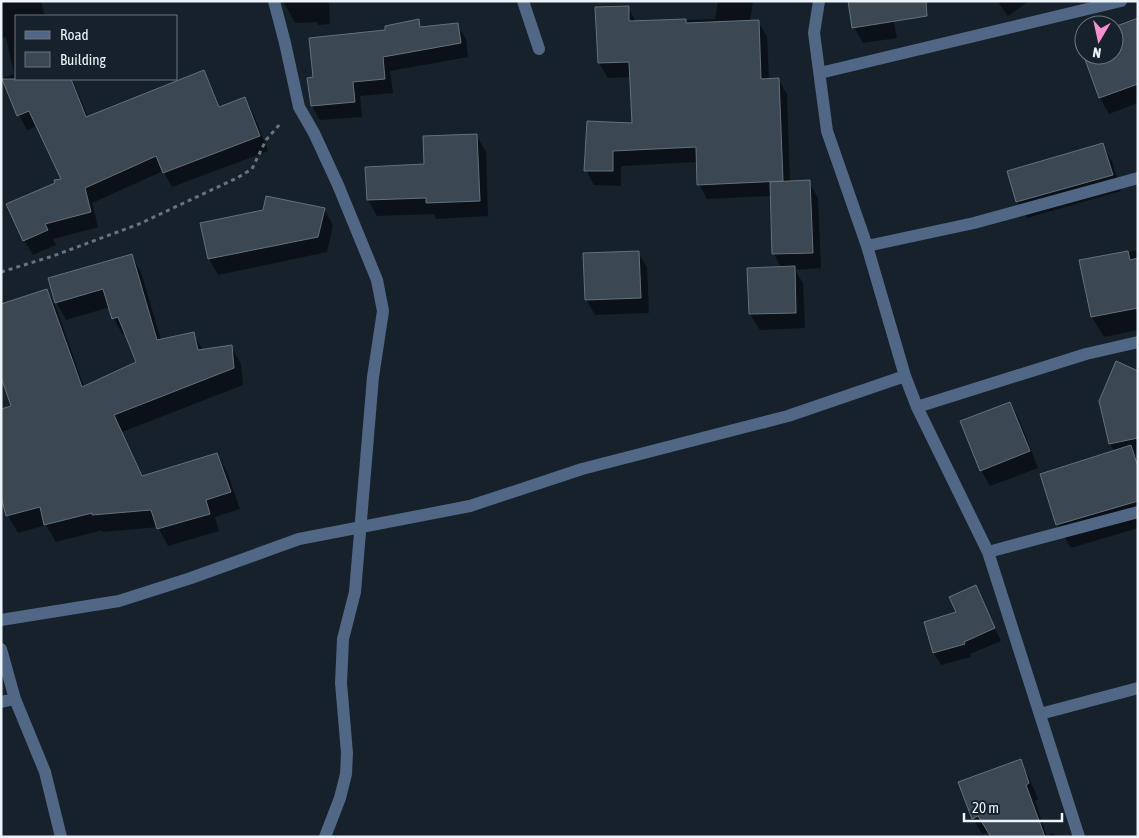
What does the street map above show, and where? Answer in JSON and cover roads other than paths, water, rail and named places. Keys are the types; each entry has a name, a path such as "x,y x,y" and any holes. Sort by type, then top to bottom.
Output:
{"street":[{"path":"274,1 299,107 314,133 362,243 377,280 383,311 373,377 354,592 343,639 341,683 347,753 346,774 340,798 325,837"},
{"path":"523,1 539,49"},
{"path":"819,1 814,33 827,131 867,246 904,376 917,407 988,552 1079,837"},
{"path":"820,73 1121,1"},
{"path":"867,246 974,223 1138,178"},
{"path":"917,407 1086,354 1138,342"},
{"path":"1,620 120,601 191,578 299,539 470,506 582,469 788,416 904,376"},
{"path":"988,552 1138,512"},
{"path":"1,650 15,699 45,772 61,837"},
{"path":"1040,714 1138,688"},
{"path":"1,702 15,699"}]}
